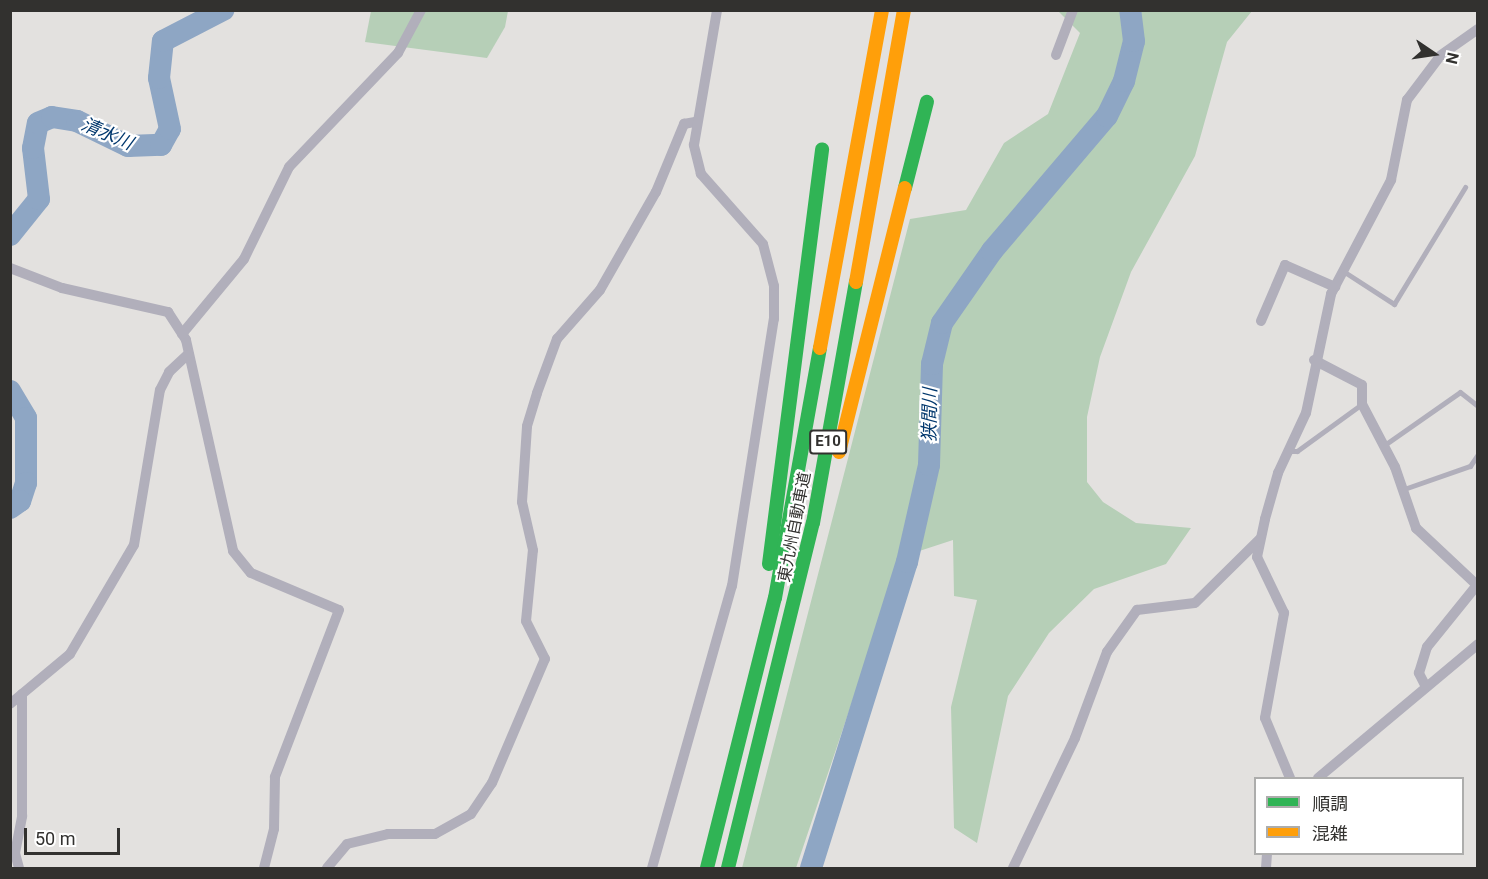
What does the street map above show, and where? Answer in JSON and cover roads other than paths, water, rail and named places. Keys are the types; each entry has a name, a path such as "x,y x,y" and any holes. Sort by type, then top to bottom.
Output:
{"highway":[{"name":"東九州自動車道","path":"707,868 775,598 882,10"},
{"name":"東九州自動車道","path":"728,868 795,608 904,10"},
{"path":"795,608 927,102"},
{"path":"720,823 772,542 822,149"}],"street":[{"path":"182,334 244,258 288,167 398,53 421,10"},
{"path":"652,868 732,586 774,319 774,286 763,244 701,174 694,122 717,10"},
{"path":"1056,55 1073,10"},
{"path":"1290,777 1265,718 1284,613 1257,556 1260,539 1278,473 1306,413 1314,360 1335,287 1391,180 1407,100 1440,56 1478,29"},
{"path":"327,868 347,844 388,834 435,834 471,814 492,783 545,659 526,621 532,550 522,502 527,426 537,393 557,339 600,290 656,192 684,124 694,122"},
{"path":"1261,321 1285,265 1335,287"},
{"path":"10,268 62,288 168,312 182,334 233,551 251,573 339,610 275,777 274,830 264,868"},
{"path":"10,704 70,654 134,545 160,390 168,372 187,355"},
{"path":"1314,360 1362,385 1362,404 1383,446 1416,528 1477,586 1427,647 1419,673 1426,687"},
{"path":"1013,868 1075,738 1107,652 1137,610 1195,603 1260,539"},
{"path":"1319,777 1478,644"},
{"path":"19,868 15,853 22,816 22,694"}],"lane":[{"path":"1343,271 1394,304 1465,187"},
{"path":"1383,446 1460,392 1478,406"},
{"path":"1290,451 1297,451 1362,404"},
{"path":"1402,490 1470,466 1478,453"}],"waterway":[{"name":"清水川","path":"10,235 39,199 33,148 38,123 52,117 77,121 128,146 161,145 170,129 159,78 163,41 223,10"},
{"name":"狭間川","path":"811,868 907,562 929,465 932,364 942,323 992,251 1107,116 1124,81 1134,41 1130,10"},
{"name":"清水川","path":"10,391 26,418 26,483 20,501 10,508"}]}
